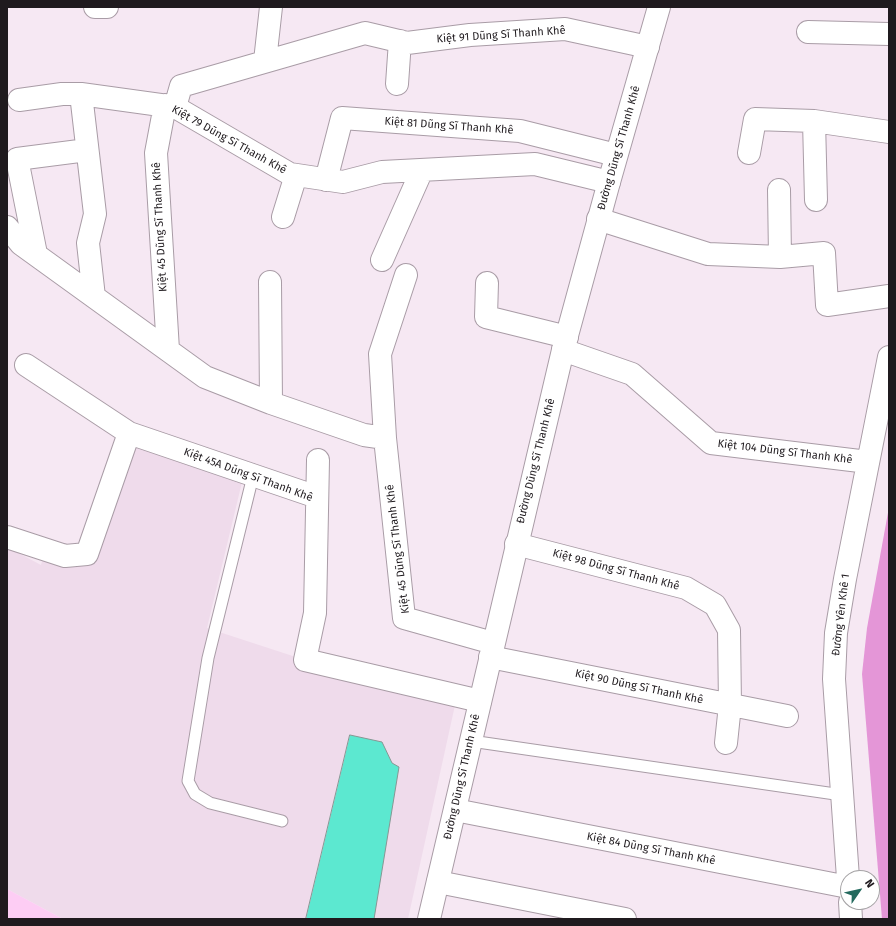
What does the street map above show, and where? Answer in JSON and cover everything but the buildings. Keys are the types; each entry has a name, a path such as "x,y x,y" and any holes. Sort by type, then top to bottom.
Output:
{"street":[{"path":"95,7 107,7"},
{"path":"265,62 271,7"},
{"name":"Đường Dũng Sĩ Thanh Khê","path":"429,919 516,544 565,344 598,219 659,7"},
{"name":"Kiệt 91 Dũng Sĩ Thanh Khê","path":"170,106 181,86 366,33 407,43 470,35 565,29 648,47"},
{"path":"808,32 889,34"},
{"path":"397,84 400,41"},
{"name":"Kiệt 79 Dũng Sĩ Thanh Khê","path":"19,100 62,94 81,94 170,106 290,174 326,180 343,182 382,172 535,164 609,182"},
{"path":"81,94 95,214 88,243 94,297"},
{"name":"Kiệt 45 Dũng Sĩ Thanh Khê","path":"168,350 156,152 170,106"},
{"name":"Kiệt 81 Dũng Sĩ Thanh Khê","path":"326,180 342,118 520,131 616,155"},
{"path":"749,153 754,119 814,121 889,132"},
{"path":"814,121 816,200"},
{"path":"29,249 17,160 87,150"},
{"path":"382,260 422,170"},
{"name":"Kiệt 79 Dũng Sĩ Thanh Khê","path":"283,217 296,175"},
{"path":"779,190 780,257"},
{"path":"598,219 708,254 780,257 824,253 827,305 889,296"},
{"path":"7,227 29,249 205,377 271,403 364,435 385,438"},
{"name":"Kiệt 45 Dũng Sĩ Thanh Khê","path":"406,276 380,354 385,438 404,618 492,650"},
{"path":"270,282 271,403"},
{"name":"Kiệt 104 Dũng Sĩ Thanh Khê","path":"487,283 486,317 565,344 632,374 711,443 868,462"},
{"name":"Đường Yên Khê 1","path":"847,870 834,679 836,632 889,357"},
{"name":"Kiệt 45A Dũng Sĩ Thanh Khê","path":"26,365 129,433 317,498 315,613 304,660 480,701"},
{"path":"7,537 66,556 87,554 129,433"},
{"path":"317,498 318,460"},
{"name":"Kiệt 98 Dũng Sĩ Thanh Khê","path":"516,544 686,588 715,605 729,630 730,706 726,743"},
{"name":"Kiệt 90 Dũng Sĩ Thanh Khê","path":"492,650 730,706 787,716"},
{"name":"Kiệt 84 Dũng Sĩ Thanh Khê","path":"455,810 840,885"},
{"path":"438,882 576,914 625,919"}],"lane":[{"path":"253,476 208,658 188,781 194,794 210,803 282,821"},
{"path":"471,741 842,795"}],"shaded area":[{"path":"131,441 242,482 207,628 305,660 457,696 408,919 63,919 7,889 7,547 41,565 45,550 91,564"},
{"path":"889,507 889,919 882,919 880,870 878,870 862,674 867,628"},
{"path":"7,889 63,919 7,919"}]}
